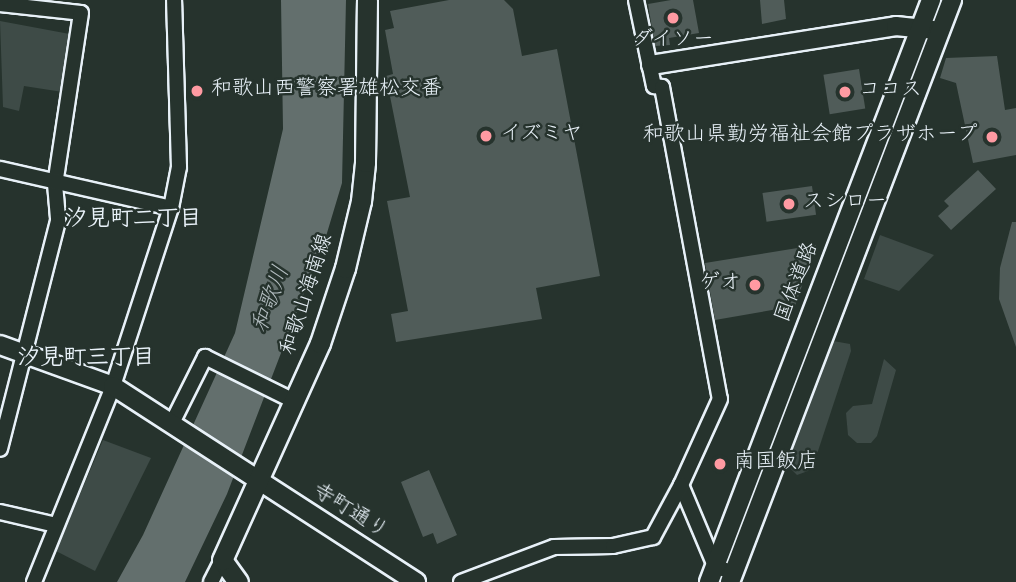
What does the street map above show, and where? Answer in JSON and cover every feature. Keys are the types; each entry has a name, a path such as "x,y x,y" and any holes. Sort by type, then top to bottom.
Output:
{"main road":[{"name":"和歌山海南線","path":"222,560 249,478 288,398 320,343 345,268 360,201 365,162 366,0"},
{"path":"222,560 237,582"}],"street":[{"path":"34,582 113,386 171,208 179,153 174,0"},
{"path":"461,582 554,547 613,546 653,537 681,485 720,399 662,87 654,86 636,0"},
{"name":"国体道路","path":"712,574 931,0"},
{"name":"国体道路","path":"732,577 951,0"},
{"path":"0,4 82,6 55,184 58,221 0,449"},
{"path":"650,65 896,26 940,32"},
{"path":"0,169 55,184 171,208"},
{"name":"寺町通り","path":"0,345 113,386 249,478 416,582"},
{"path":"176,427 205,357 288,398"},
{"path":"681,485 712,574 732,577"},
{"path":"0,512 56,526"},
{"path":"211,582 222,560"}],"shaded area":[{"path":"0,21 75,35 69,93 24,86 19,111 3,107"},
{"path":"880,235 934,255 899,291 864,279"},
{"path":"833,341 850,344 851,351 818,451 808,471 797,475 787,465"},
{"path":"884,359 896,370 877,436 871,443 857,443 848,435 846,413 853,406 872,404"},
{"path":"103,440 151,458 95,571 56,551"}],"water":[{"name":"和歌川","path":"281,0 346,0 342,183 327,233 227,494 185,582 117,582 143,535 235,333 283,129"}],"building":[{"name":"イズミヤ","path":"449,0 504,0 513,9 522,56 557,49 600,276 536,288 542,319 396,342 391,314 408,311 387,201 410,197 386,76 393,74 385,30 394,28 390,11"},
{"name":"ダイソー","path":"693,0 699,33 669,38 670,45 655,46 648,4"},
{"path":"760,0 784,0 786,19 762,24"},
{"path":"997,56 1005,110 1016,108 1016,155 973,163 956,83 940,78 946,58"},
{"name":"ココス","path":"859,69 865,109 830,114 823,75"},
{"path":"978,170 996,189 951,230 938,216 949,206 944,201"},
{"name":"スシロー","path":"812,186 816,215 767,222 762,193"},
{"path":"1012,222 1016,222 1016,347 999,299 1000,268"},
{"name":"ゲオ","path":"816,245 795,306 715,320 705,263"},
{"path":"429,470 457,535 437,544 433,533 423,537 401,482"}],"place":[{"name":"ダイソー","path":"673,18"},
{"name":"和歌山西警察署雄松交番","path":"197,91"},
{"name":"ココス","path":"845,92"},
{"name":"イズミヤ","path":"486,136"},
{"name":"和歌山県勤労福祉会館プラザホープ","path":"992,137"},
{"name":"スシロー","path":"789,204"},
{"name":"ゲオ","path":"755,285"},
{"name":"南国飯店","path":"720,464"}],"district":[{"name":"汐見町二丁目","path":"133,221"},
{"name":"汐見町三丁目","path":"86,360"}]}
